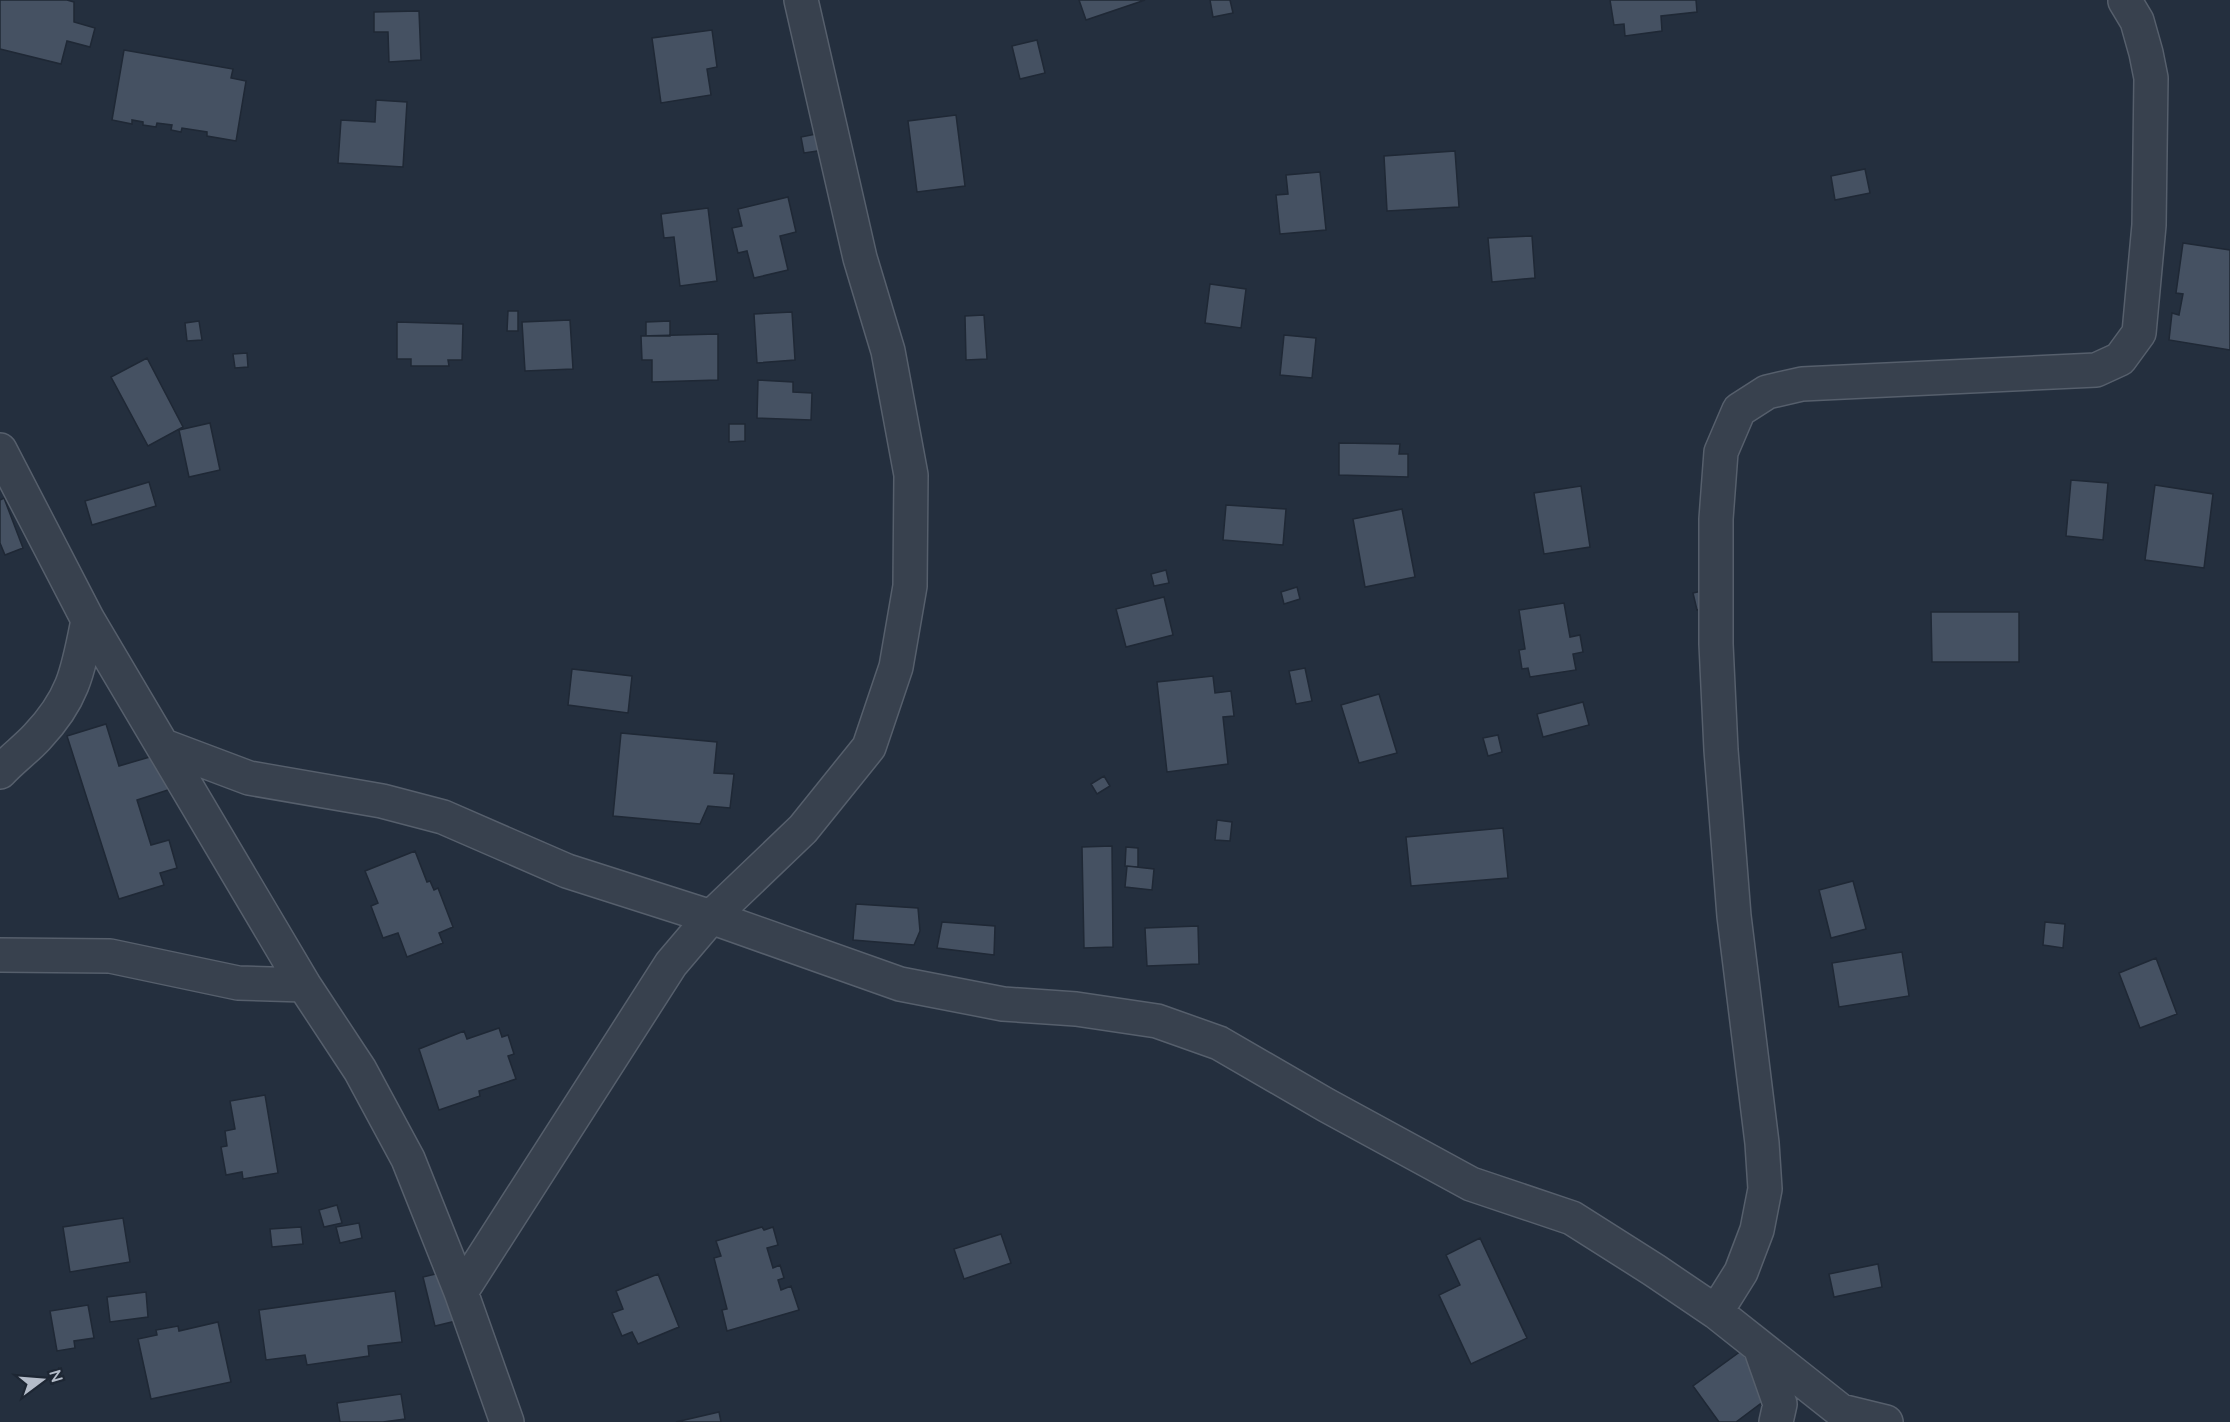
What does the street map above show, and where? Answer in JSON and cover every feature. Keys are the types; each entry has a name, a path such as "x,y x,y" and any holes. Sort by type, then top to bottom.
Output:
{"street":[{"path":"461,1292 672,964 711,917 803,829 869,747 896,667 910,586 911,475 888,351 860,258 801,0"},
{"path":"1716,1312 1741,1272 1757,1230 1765,1189 1734,916 1721,750 1716,644 1716,519 1721,452 1739,410 1767,392 1802,384 2097,370 2120,359 2139,333 2143,306 2149,225 2151,147 2151,78 2137,21 2126,1"},
{"path":"0,450 88,620 304,985 360,1070 408,1160 461,1292 507,1422"},
{"path":"0,772 37,737 66,700 78,670 88,620"},
{"path":"164,746 249,778 382,801 443,817 567,871 711,917 900,984 1003,1004 1076,1009 1157,1021 1219,1043 1326,1105 1471,1184 1572,1218 1716,1312 1841,1411 1886,1422"},
{"path":"0,955 110,956 238,983 304,985"},
{"path":"1759,1346 1780,1404 1776,1422"}],"building":[{"path":"0,0 67,0 74,2 74,22 95,28 90,47 67,41 61,64 0,49"},
{"path":"1079,0 1145,0 1086,20"},
{"path":"1210,0 1230,0 1233,13 1213,17"},
{"path":"1610,0 1696,0 1697,12 1661,16 1662,31 1625,36 1624,24 1614,25"},
{"path":"419,11 421,60 389,62 388,32 374,32 374,12"},
{"path":"712,30 717,67 707,69 711,95 661,103 652,38"},
{"path":"1037,40 1045,73 1020,79 1012,46"},
{"path":"124,50 233,69 231,78 246,81 236,141 207,136 207,132 182,128 181,132 171,130 172,125 157,123 156,127 132,120 132,124 112,120"},
{"path":"376,100 407,102 403,167 338,163 341,120 375,122"},
{"path":"956,115 965,186 917,192 908,121"},
{"path":"821,133 824,150 804,153 801,137"},
{"path":"1455,151 1459,207 1387,211 1384,156"},
{"path":"1865,169 1870,193 1835,200 1831,176"},
{"path":"1320,172 1326,230 1280,234 1276,195 1288,194 1286,175"},
{"path":"788,197 796,232 780,236 788,270 754,278 747,251 738,253 732,228 742,226 738,209"},
{"path":"708,208 717,281 680,286 674,237 664,238 661,214"},
{"path":"1532,236 1535,278 1492,282 1488,238"},
{"path":"2183,243 2230,250 2230,350 2169,340 2172,313 2179,315 2183,294 2176,293"},
{"path":"1210,284 1246,289 1241,328 1205,323"},
{"path":"508,311 518,311 518,331 507,331"},
{"path":"792,312 795,360 757,363 754,314"},
{"path":"984,315 987,359 966,360 965,316"},
{"path":"570,320 573,369 525,371 522,322"},
{"path":"199,321 202,340 187,341 185,323"},
{"path":"670,321 670,336 646,336 646,322"},
{"path":"397,322 463,324 462,360 448,360 449,366 411,366 411,359 397,359"},
{"path":"718,334 718,380 652,382 652,360 642,360 641,336"},
{"path":"1284,335 1316,338 1312,378 1280,375"},
{"path":"247,353 248,367 235,368 233,354"},
{"path":"147,358 183,427 148,446 111,377"},
{"path":"758,380 793,382 793,392 812,393 811,420 757,418"},
{"path":"210,423 220,470 189,477 179,430"},
{"path":"729,424 745,424 745,441 729,442"},
{"path":"1339,443 1400,444 1399,454 1408,454 1408,477 1339,475"},
{"path":"2071,480 2108,483 2103,540 2066,536"},
{"path":"149,482 156,506 92,525 85,501"},
{"path":"2155,485 2213,494 2204,568 2145,560"},
{"path":"1581,486 1590,547 1544,554 1534,493"},
{"path":"4,498 23,548 5,555 0,543 0,500"},
{"path":"1226,505 1286,509 1283,545 1223,540"},
{"path":"1402,509 1415,577 1365,587 1353,519"},
{"path":"1166,570 1169,583 1154,586 1151,574"},
{"path":"1297,587 1300,599 1284,604 1281,592"},
{"path":"1706,590 1710,607 1697,610 1693,593"},
{"path":"1164,597 1173,635 1126,647 1116,609"},
{"path":"1564,603 1570,637 1580,635 1583,652 1573,654 1576,670 1530,677 1528,668 1522,669 1519,650 1525,649 1519,610"},
{"path":"1931,612 2019,612 2019,662 1932,662"},
{"path":"1305,668 1312,701 1296,704 1289,671"},
{"path":"572,669 632,676 628,713 568,705"},
{"path":"1213,676 1215,693 1231,691 1234,716 1223,717 1228,764 1167,772 1157,682"},
{"path":"1379,694 1397,753 1359,763 1341,705"},
{"path":"1583,702 1589,725 1543,737 1537,714"},
{"path":"106,724 119,766 160,754 171,789 137,800 151,845 169,840 177,868 160,873 164,885 119,899 67,736"},
{"path":"621,733 717,742 714,773 734,774 730,808 708,806 700,824 613,816"},
{"path":"1498,735 1502,752 1488,756 1483,738"},
{"path":"1104,776 1110,786 1097,794 1091,784"},
{"path":"1217,820 1232,822 1230,841 1215,840"},
{"path":"1503,828 1508,878 1411,886 1406,837"},
{"path":"1112,846 1113,947 1084,948 1082,847"},
{"path":"1126,847 1138,848 1138,867 1125,866"},
{"path":"415,851 427,882 430,881 434,890 438,888 453,927 439,933 443,943 407,957 398,933 383,938 371,906 378,903 365,871"},
{"path":"1127,866 1154,869 1152,890 1125,887"},
{"path":"1853,881 1866,929 1831,938 1819,890"},
{"path":"856,904 918,908 920,931 914,945 853,940"},
{"path":"942,922 995,926 994,955 937,948"},
{"path":"2045,922 2065,924 2063,948 2043,945"},
{"path":"1198,926 1199,964 1147,966 1145,928"},
{"path":"1902,952 1909,996 1839,1007 1832,963"},
{"path":"2156,958 2177,1014 2140,1028 2119,973"},
{"path":"499,1028 502,1037 508,1035 514,1054 508,1056 516,1079 479,1091 480,1096 439,1110 419,1049 464,1031 467,1039"},
{"path":"265,1095 278,1173 243,1179 242,1172 226,1175 221,1147 227,1146 225,1131 235,1129 230,1101"},
{"path":"337,1205 342,1223 324,1227 319,1210"},
{"path":"123,1218 130,1262 70,1272 63,1227"},
{"path":"359,1223 362,1238 340,1243 336,1227"},
{"path":"301,1227 303,1244 272,1247 270,1229"},
{"path":"762,1227 764,1230 773,1227 778,1245 767,1248 773,1268 780,1265 784,1278 778,1280 781,1290 791,1286 799,1310 727,1331 722,1310 727,1309 714,1258 721,1256 716,1241"},
{"path":"1001,1234 1011,1263 964,1279 954,1249"},
{"path":"1480,1238 1527,1338 1471,1364 1439,1295 1460,1285 1446,1255"},
{"path":"1878,1264 1882,1287 1834,1297 1829,1274"},
{"path":"448,1271 460,1320 435,1326 423,1277"},
{"path":"658,1274 679,1327 638,1344 632,1332 622,1336 612,1313 623,1309 616,1291"},
{"path":"395,1291 402,1342 368,1346 369,1356 307,1365 305,1355 266,1360 259,1310"},
{"path":"146,1292 148,1317 110,1322 107,1297"},
{"path":"88,1305 94,1338 74,1341 75,1348 57,1351 50,1311"},
{"path":"218,1322 231,1382 151,1399 138,1339 157,1335 156,1330 178,1326 179,1331"},
{"path":"1741,1351 1772,1395 1736,1422 1719,1422 1693,1386"},
{"path":"401,1394 405,1419 383,1422 340,1422 337,1403"},
{"path":"719,1412 721,1422 676,1422"}]}
